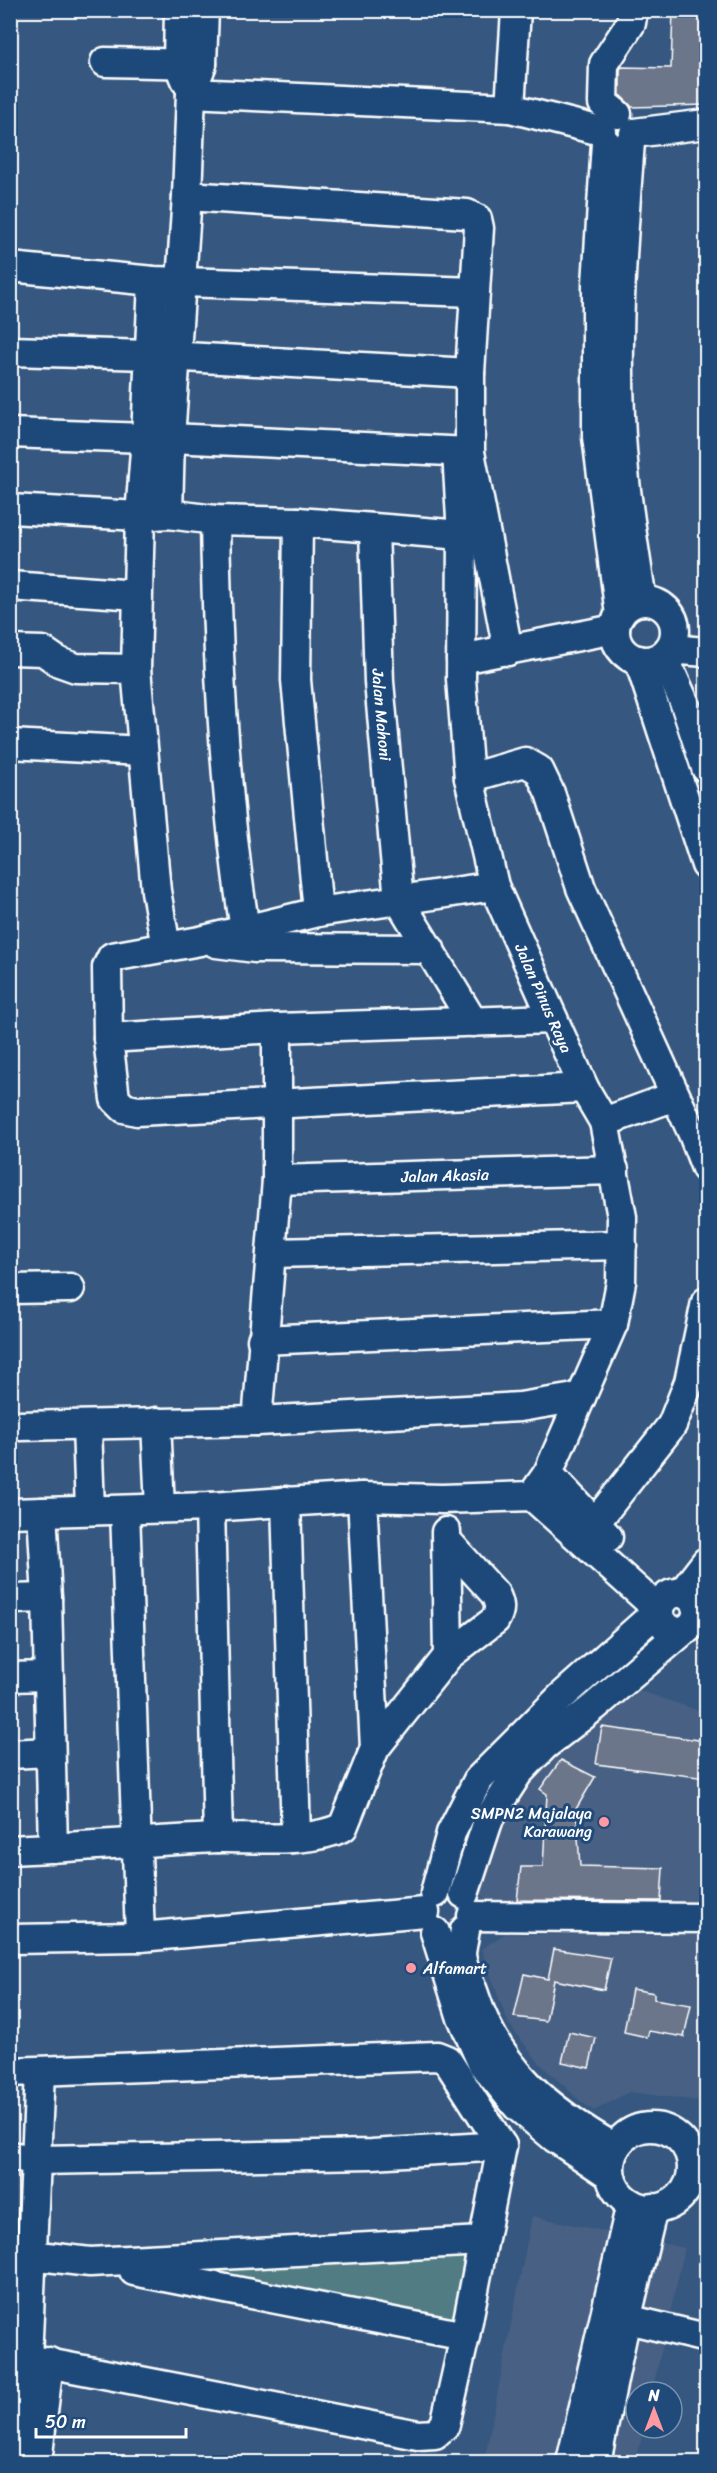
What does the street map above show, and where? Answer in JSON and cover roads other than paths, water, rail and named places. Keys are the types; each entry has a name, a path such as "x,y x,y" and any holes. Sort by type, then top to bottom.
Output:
{"street":[{"path":"168,514 148,356 188,196 190,64 179,10"},
{"path":"190,64 204,10"},
{"path":"510,108 516,10"},
{"path":"633,10 631,23 604,64 603,103 618,132 608,286 609,416 597,437 619,521 626,615 617,642 624,652 657,655 706,652"},
{"path":"105,62 190,64"},
{"path":"191,93 510,108 618,132 706,124"},
{"path":"188,196 473,215 479,224 464,452 508,651"},
{"path":"10,267 166,281 475,292"},
{"path":"166,281 177,358 140,516 136,669 156,891 166,947"},
{"path":"10,351 470,373"},
{"path":"10,433 464,452"},
{"name":"Jalan Pinus Raya","path":"464,452 461,659 469,778 494,886 584,1088 604,1122 622,1217 621,1282 613,1324 540,1484"},
{"path":"10,509 140,516 168,514 215,520 298,522 462,535"},
{"path":"215,520 221,707 236,874 245,930"},
{"path":"298,522 296,680 318,912"},
{"name":"Jalan Mahoni","path":"374,529 379,682 399,900"},
{"path":"10,586 137,595"},
{"path":"461,659 508,651 626,615 656,603 667,611 674,623 675,637 657,655"},
{"path":"10,650 43,651 59,662 76,668 136,669"},
{"path":"657,655 685,704 706,768"},
{"path":"657,655 706,865"},
{"path":"10,744 143,751"},
{"path":"469,778 525,762 539,770 550,794 581,888 706,1168"},
{"path":"494,886 318,912 200,941 112,957 107,967 108,1038 115,1099 124,1108 137,1111 584,1088"},
{"path":"399,900 473,1022"},
{"path":"200,941 255,948 430,949"},
{"path":"108,1038 277,1028 553,1019"},
{"path":"257,1421 277,1180 277,1028"},
{"path":"604,1122 675,1096"},
{"name":"Jalan Akasia","path":"277,1180 614,1170"},
{"path":"272,1253 622,1245"},
{"path":"10,1289 70,1288"},
{"path":"595,1523 672,1425 689,1382 706,1302"},
{"path":"262,1340 613,1324"},
{"path":"19,1426 257,1421 520,1407 581,1397"},
{"path":"156,1422 160,1508"},
{"path":"87,1426 90,1510"},
{"path":"540,1484 595,1523 670,1599"},
{"path":"10,1513 210,1507 362,1497 504,1498 540,1484"},
{"path":"540,1484 670,1599"},
{"path":"362,1497 375,1748"},
{"path":"442,1499 447,1541 448,1656"},
{"path":"286,1501 296,1836"},
{"path":"210,1507 218,1838"},
{"path":"124,1510 140,1936"},
{"path":"42,1512 47,1598 53,1848"},
{"path":"10,1850 329,1834 342,1827 375,1748 448,1656 495,1620 500,1608 495,1594 447,1541"},
{"path":"612,2162 555,2138 517,2106 482,2063 461,2015 432,1912 451,1833 478,1780 561,1697 670,1599 706,1562"},
{"path":"10,1599 47,1598"},
{"path":"670,1599 659,1617 666,1627 671,1630 695,1619"},
{"path":"612,2162 532,2089 496,2046 483,2020 461,1955 467,1914 489,1818 518,1773 544,1746 594,1707 695,1619"},
{"path":"10,1677 48,1676"},
{"path":"10,1754 49,1752"},
{"path":"10,1940 140,1936 432,1912 450,1889 467,1914"},
{"path":"432,1912 450,1936 467,1914"},
{"path":"467,1914 706,1918"},
{"path":"10,2072 437,2056 447,2060 502,2146 445,2425 435,2434 418,2435 38,2361"},
{"path":"23,2462 38,2361 24,2158 40,2072"},
{"path":"656,2128 676,2135 685,2146 699,2156 691,2173 697,2184 667,2205 642,2206 621,2196 614,2186 612,2162 623,2137 635,2130 656,2128"},
{"path":"24,2158 372,2154 502,2146"},
{"path":"596,2463 627,2319 642,2206"},
{"path":"571,2463 642,2206"},
{"path":"90,2262 483,2241"},
{"path":"30,2255 90,2262 465,2336"},
{"path":"627,2319 706,2338"}],"place":[{"name":"SMPN2 Majalaya Karawang","path":"604,1822"},
{"name":"Alfamart","path":"411,1968"}]}
